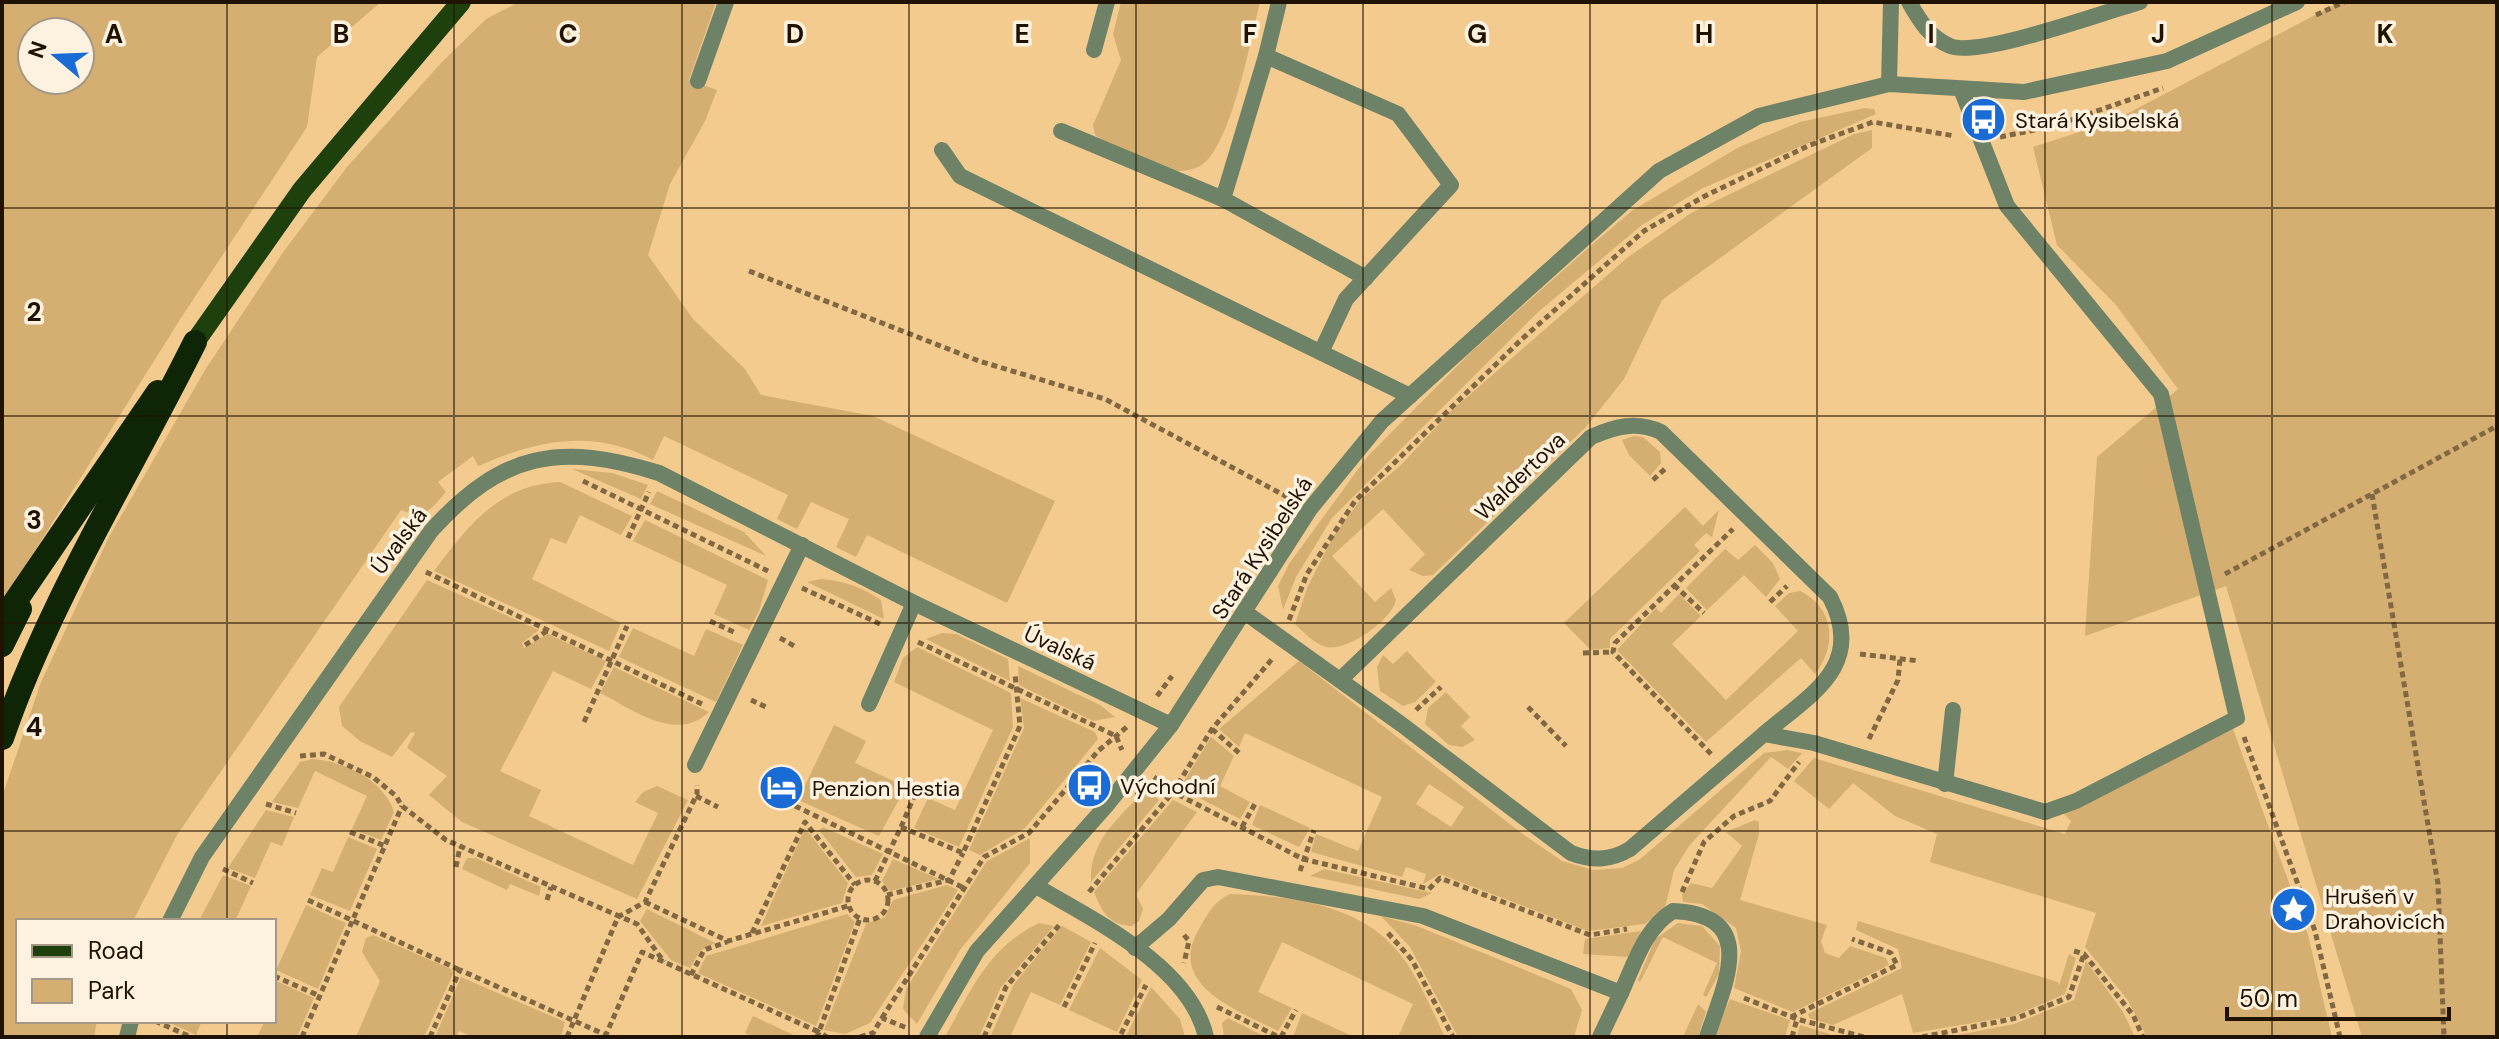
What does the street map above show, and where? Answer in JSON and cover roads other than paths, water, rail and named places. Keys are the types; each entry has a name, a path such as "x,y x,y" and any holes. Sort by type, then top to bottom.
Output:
{"highway":[{"path":"2,621 125,436 195,342"},
{"path":"2,738 19,689 67,585 195,342"},
{"path":"2,645 47,557"}],"main road":[{"path":"195,342 302,190 461,2"}],"street":[{"path":"698,81 726,2"},
{"path":"1094,50 1107,2"},
{"path":"1223,199 1279,2"},
{"path":"1889,84 1891,2"},
{"path":"1909,2 1923,26 1953,48 1983,48 2140,2"},
{"name":"Stará Kysibelská","path":"927,1036 977,951 1036,886 1171,725 1246,613 1310,509 1382,421 1659,171 1759,116 1889,84 2024,92 2167,61 2297,2"},
{"path":"1266,56 1398,114 1451,185 1346,299 1322,350"},
{"path":"1246,613 1401,724 1489,794 1571,853 1588,859 1618,857 1630,849 1764,734 1814,743 2045,812 2076,801 2237,718 2203,586 2161,394 2007,206 1961,89"},
{"path":"1061,131 1223,199 1366,278"},
{"path":"942,150 960,176 1322,350 1410,396"},
{"name":"Waldertova","path":"1340,680 1591,437 1609,429 1646,425 1661,432 1830,597 1841,625 1841,652 1828,679 1764,734"},
{"name":"Úvalská","path":"171,919 202,857 407,563 462,496 496,474 529,461 558,456 623,462 659,473 914,603 1171,725"},
{"path":"695,765 802,545"},
{"path":"869,704 914,603"},
{"path":"1945,784 1953,710"},
{"path":"1135,948 1169,919 1203,880 1218,877 1423,916 1621,993"},
{"path":"1036,886 1104,926 1156,965 1196,1010 1206,1037"},
{"path":"1600,1037 1655,925 1673,911 1703,915 1724,930 1731,953 1707,1037"}],"place":[{"name":"Stará Kysibelská","path":"1984,120"},
{"name":"Východní","path":"1089,786"},
{"name":"Penzion Hestia","path":"781,788"},
{"name":"Hrušeň v Drahovicích","path":"2294,909"}]}
